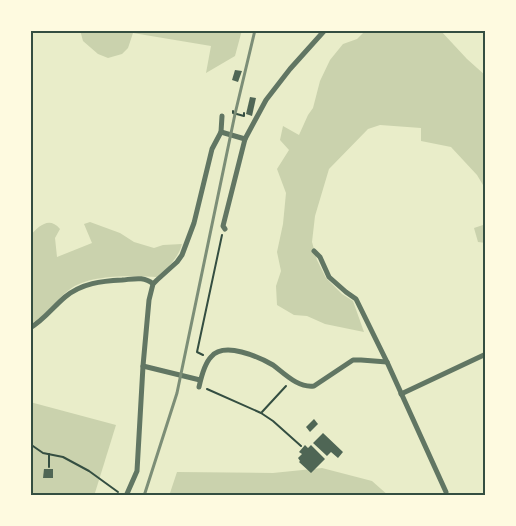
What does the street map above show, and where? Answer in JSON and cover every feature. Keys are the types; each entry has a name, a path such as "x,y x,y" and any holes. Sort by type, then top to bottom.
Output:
{"street":[{"path":"224,228 245,139 266,100 325,30"},
{"path":"125,496 137,471 143,366 149,300 153,284 182,255 194,223 212,149 221,132 222,116"},
{"path":"221,132 245,139"},
{"path":"314,251 320,257 329,277 356,299 446,492"},
{"path":"30,328 65,297 87,285 103,281 140,278 149,280 153,284"},
{"path":"143,366 163,370 199,383 212,355 227,350 249,354 263,360 306,387 314,386 353,360 387,362"},
{"path":"401,394 486,354"}],"path":[{"path":"233,111 232,113 244,116 244,113"},
{"path":"209,359 197,352 224,228"},
{"path":"261,413 292,379"},
{"path":"199,383 261,413 301,446"},
{"path":"30,444 43,453 63,457 89,471 125,496"},
{"path":"49,454 49,467"}],"green space":[{"path":"80,30 242,30 235,56 206,73 211,46 133,33 128,48 122,54 108,58 98,54 83,41"},
{"path":"366,30 440,30 486,76 486,190 477,175 451,147 421,141 421,128 380,125 368,129 329,169 315,216 312,242 317,260 326,278 342,294 353,301 364,332 325,324 307,316 294,315 277,305 276,286 281,271 277,252 286,193 277,169 289,150 280,140 283,126 299,135 313,108 320,81 330,60 343,44 357,39"},
{"path":"90,222 120,233 134,242 154,248 182,244 169,266 157,277 111,277 77,285 30,324 30,236 44,224 56,225 60,229 55,238 57,257 92,243 84,224"},
{"path":"486,224 486,243 478,242 474,228"},
{"path":"30,402 116,425 94,496 30,496"},
{"path":"322,468 372,481 389,496 169,496 177,472 273,473"}],"building":[{"path":"235,70 242,71 238,82 232,80"},
{"path":"250,97 256,98 252,116 246,114"},
{"path":"314,419 318,424 310,432 306,427"},
{"path":"323,433 343,452 338,458 331,452 327,456 313,443"},
{"path":"305,445 308,448 311,445 325,459 311,473 299,462 298,458 302,454 299,452"},
{"path":"44,469 53,469 53,478 43,478"}],"railway":[{"path":"144,496 177,393 235,114 255,30"}]}
